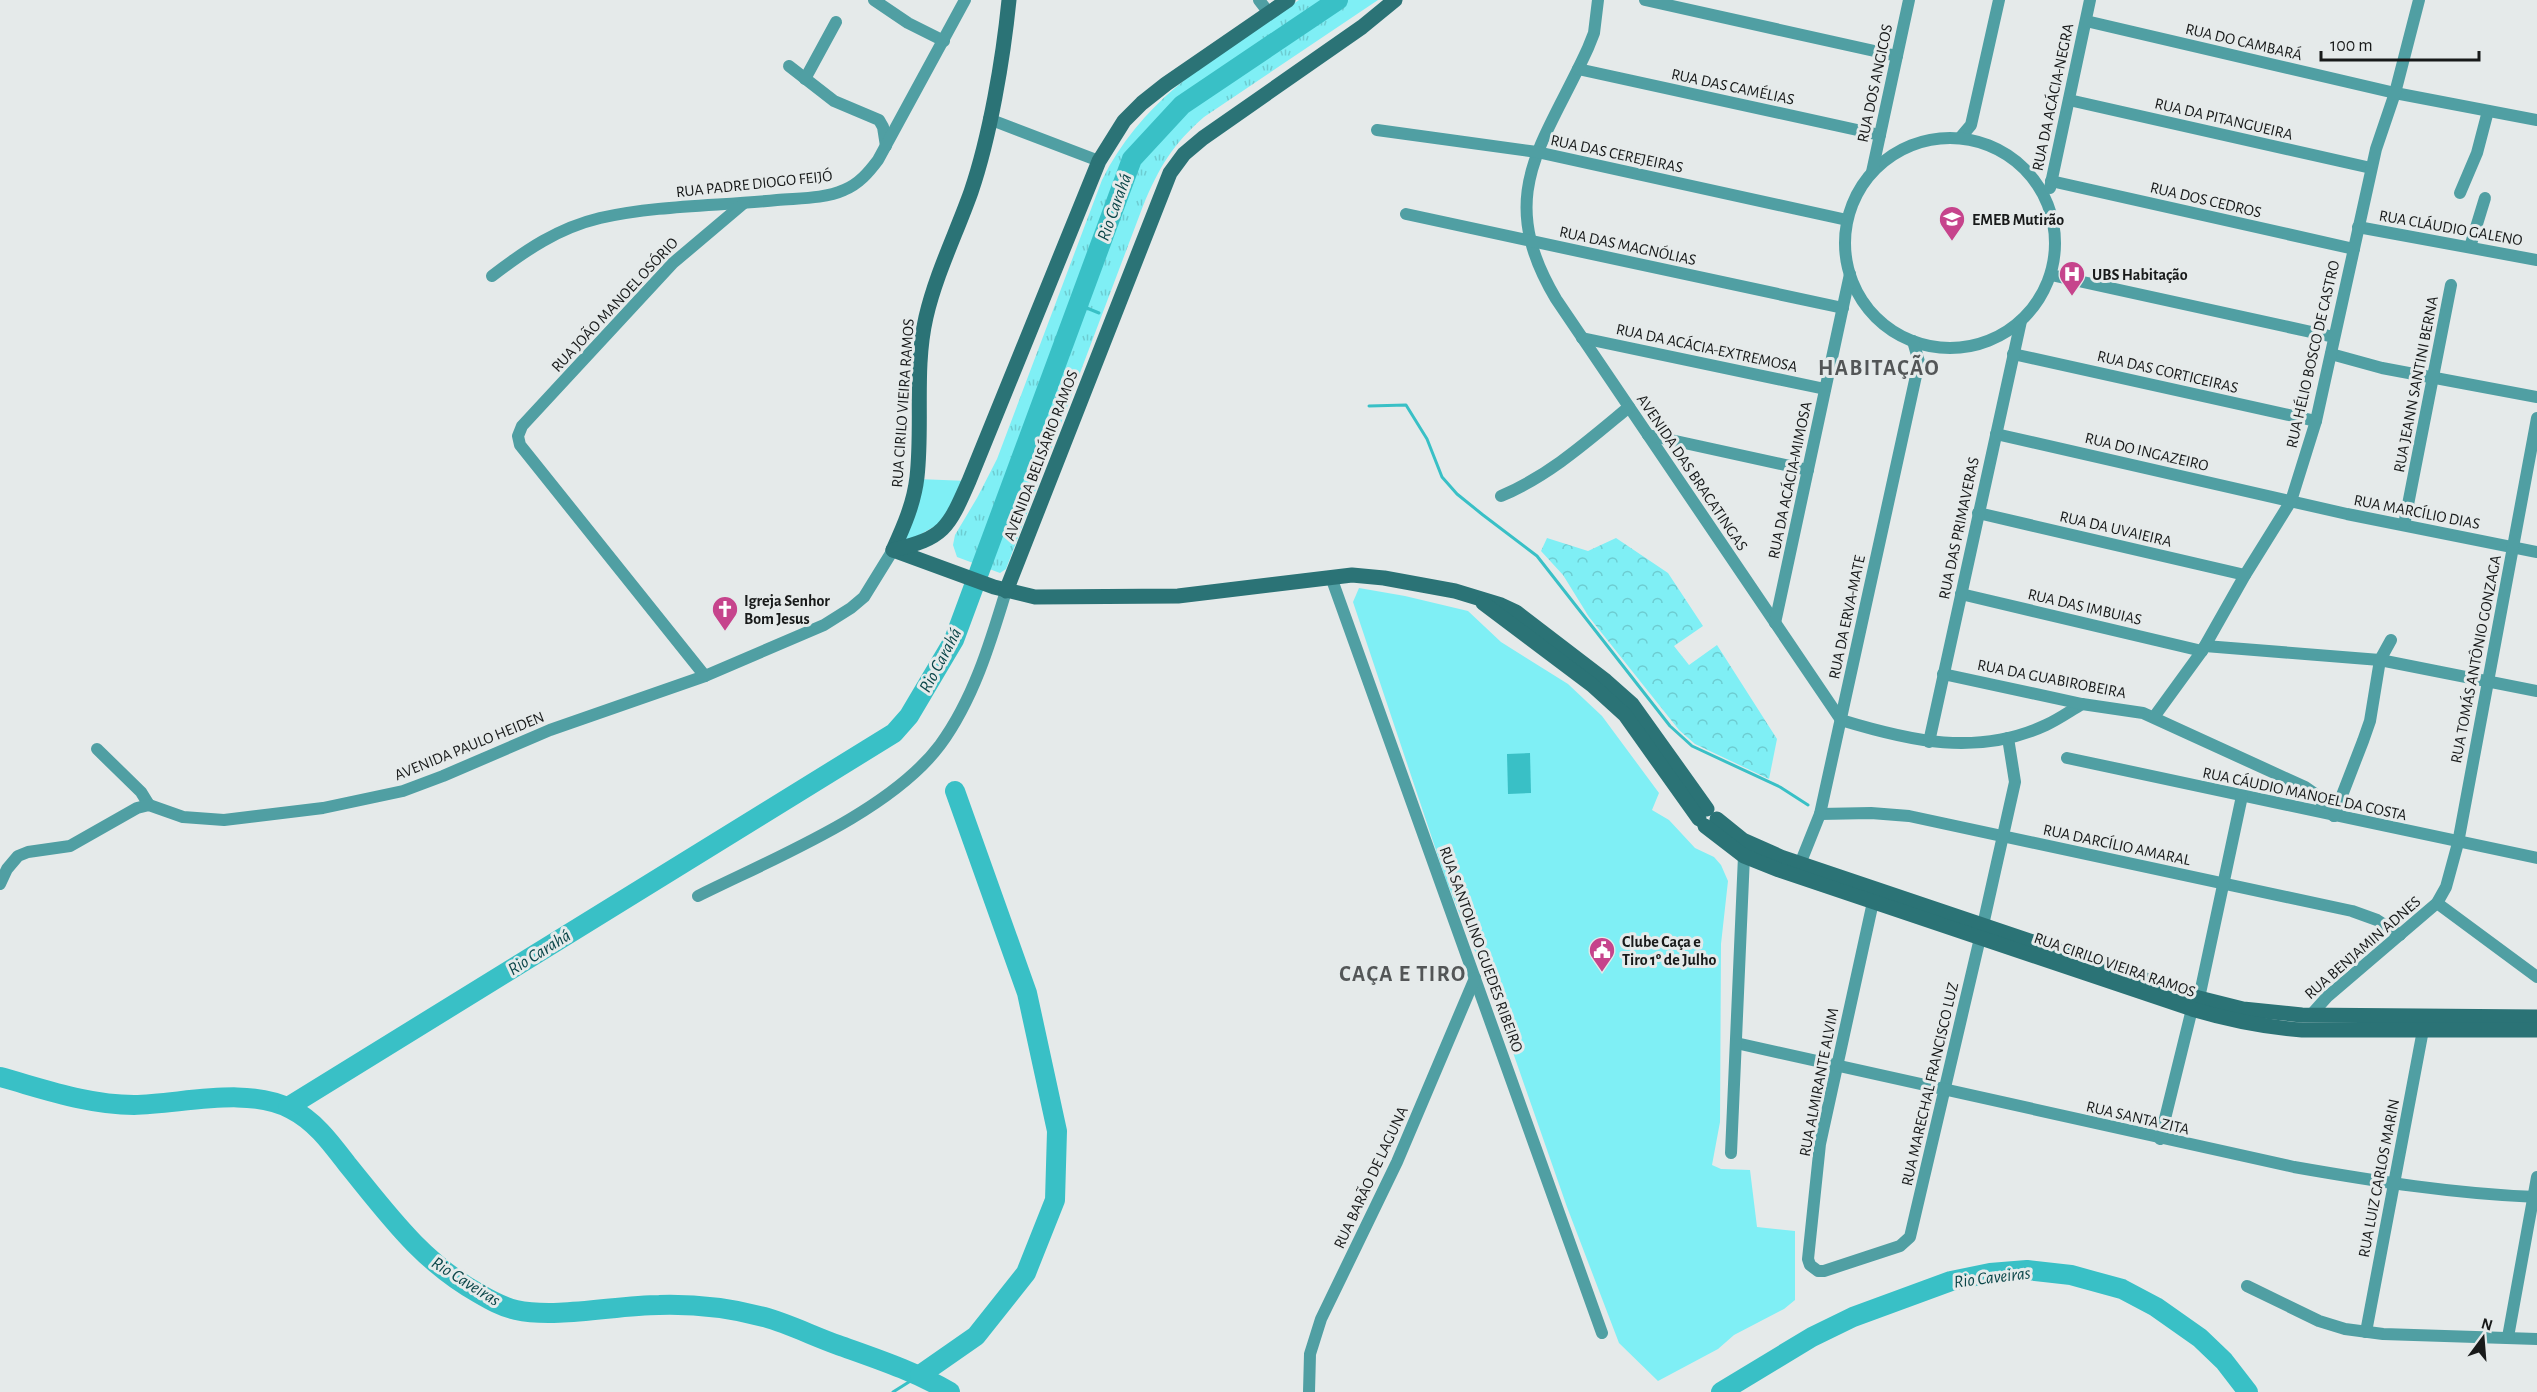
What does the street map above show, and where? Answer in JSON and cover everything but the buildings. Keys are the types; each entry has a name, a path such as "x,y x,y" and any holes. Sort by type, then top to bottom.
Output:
{"main road":[{"name":"RUA CIRILO VIEIRA RAMOS","path":"1009,0 989,119 976,177 941,269 926,319 922,354 917,479 906,522 893,550 1000,589 1046,598 1146,597 1352,575 1384,578 1473,596 1592,685 1625,715 1707,818 1744,856 1798,870 2196,1004 2249,1024 2286,1029 2537,1030"},
{"path":"893,550 923,543 934,537 951,517 973,471 1099,162 1124,121 1166,84 1288,0"},
{"name":"AVENIDA BELISÁRIO RAMOS","path":"1000,589 1170,173 1184,153 1203,138 1362,27 1395,0"},
{"name":"RUA CIRILO VIEIRA RAMOS","path":"1707,818 1798,870 1873,902 1981,931"},
{"name":"RUA CIRILO VIEIRA RAMOS","path":"2196,1004 2310,1016 2537,1017"}],"street":[{"path":"874,0 908,23 944,41"},
{"name":"RUA PADRE DIOGO FEIJÓ","path":"492,276 525,251 576,225 632,212 831,195 846,190 869,172 886,146 965,0"},
{"path":"1259,0 1269,13"},
{"name":"AVENIDA DAS BRACATINGAS","path":"1598,0 1594,33 1537,152 1530,172 1526,194 1530,241 1545,280 1582,338 1841,720"},
{"path":"1645,0 1897,56"},
{"name":"RUA DOS ANGICOS","path":"1872,172 1909,0"},
{"path":"1960,138 1971,125 1999,0"},
{"name":"RUA DA ACÁCIA-NEGRA","path":"2047,201 2090,0"},
{"name":"RUA HÉLIO BOSCO DE CASTRO","path":"2154,717 2203,648 2291,501 2316,422 2371,168 2380,133 2395,93 2419,0"},
{"name":"RUA DO CAMBARÁ","path":"2086,21 2395,93 2537,120"},
{"path":"805,79 836,22"},
{"path":"789,66 834,101 879,120 886,146"},
{"name":"RUA DAS CAMÉLIAS","path":"1578,69 1880,135"},
{"name":"RUA DA PITANGUEIRA","path":"2069,100 2371,168"},
{"path":"2460,194 2477,153 2488,111"},
{"path":"989,119 1099,162"},
{"path":"1971,125 1977,142"},
{"name":"RUA DAS CEREJEIRAS","path":"1377,130 1537,152 1847,220"},
{"path":"1940,138 1960,138 1977,142 1995,148 2026,170 2047,201 2056,238 2051,275 2039,300 2021,321 1995,338 1965,347 1934,346 1913,341 1881,322 1868,308 1850,274 1845,238 1847,220 1857,195 1872,172 1886,159 1912,146 1940,138"},
{"name":"RUA DOS CEDROS","path":"2051,181 2354,249"},
{"path":"2470,247 2485,198"},
{"name":"RUA JOÃO MANOEL OSÓRIO","path":"705,676 520,445 518,436 522,426 674,263 744,203"},
{"name":"RUA DAS MAGNÓLIAS","path":"1406,214 1842,308"},
{"name":"RUA CLÁUDIO GALENO","path":"2358,227 2537,260"},
{"name":"RUA DA ACÁCIA-MIMOSA","path":"1775,623 1850,274"},
{"path":"2051,275 2334,337"},
{"name":"RUA JEANN SANTINI BERNA","path":"2404,525 2451,285"},
{"name":"RUA DAS PRIMAVERAS","path":"1929,742 2021,321"},
{"name":"RUA DA ACÁCIA-EXTREMOSA","path":"1582,338 1825,389"},
{"name":"RUA DA ERVA-MATE","path":"1798,870 1820,814 1919,362 1913,341"},
{"path":"1919,362 1934,346"},
{"name":"RUA DAS CORTICEIRAS","path":"2013,354 2316,422"},
{"path":"2331,354 2433,378 2537,397"},
{"path":"1501,496 1531,482 1587,442 1629,407"},
{"name":"RUA TOMÁS ANTÔNIO GONZAGA","path":"2437,903 2446,887 2458,843 2537,418"},
{"name":"RUA DO INGAZEIRO","path":"1996,434 2291,501"},
{"path":"1648,435 1808,470"},
{"name":"RUA MARCÍLIO DIAS","path":"2291,501 2537,552"},
{"name":"RUA DA UVAIEIRA","path":"1978,513 2245,575"},
{"name":"AVENIDA PAULO HEIDEN","path":"149,805 183,817 224,820 323,808 370,799 443,776 550,730 705,676 837,618 864,597 893,550"},
{"name":"RUA SANTOLINO GUEDES RIBEIRO","path":"1331,577 1602,1333"},
{"name":"AVENIDA BELISÁRIO RAMOS","path":"698,896 855,816 900,786 919,768 939,746 970,693 990,645 1000,589"},
{"name":"RUA DAS IMBUIAS","path":"1961,594 2203,648 2380,660 2537,691"},
{"path":"2334,816 2370,721 2380,660 2391,640"},
{"name":"RUA DA GUABIROBEIRA","path":"1943,674 2082,704 2133,710 2154,717 2305,787 2315,794 2334,816"},
{"path":"1841,720 1891,735 1929,742 1967,742 2008,738 2048,724 2082,704"},
{"name":"RUA MARECHAL FRANCISCO LUZ","path":"1910,1237 2014,782 2008,738"},
{"path":"0,884 7,869 18,856 28,852 70,846 123,814 149,805 141,792 126,776 96,749"},
{"name":"RUA CÁUDIO MANOEL DA COSTA","path":"2067,758 2537,858"},
{"path":"2160,1139 2196,1004 2242,796"},
{"name":"RUA DARCÍLIO AMARAL","path":"1820,814 1890,814 2003,836 2352,910 2377,920 2400,935"},
{"path":"1731,1153 1744,856"},
{"name":"RUA ALMIRANTE ALVIM","path":"1873,902 1818,1162 1808,1259 1813,1268 1824,1271 1900,1246 1910,1237"},
{"path":"2437,903 2537,977"},
{"name":"RUA BENJAMIN ADNES","path":"2310,1016 2327,997 2437,903"},
{"name":"RUA BARÃO DE LAGUNA","path":"1309,1392 1311,1354 1321,1319 1398,1162 1475,978"},
{"name":"RUA LUIZ CARLOS MARIN","path":"2366,1332 2423,1030"},
{"name":"RUA SANTA ZITA","path":"1736,1043 2294,1167 2394,1184 2535,1197"},
{"path":"2508,1337 2537,1177"},
{"path":"2247,1286 2319,1321 2345,1329 2366,1332 2537,1339"}],"green space":[{"path":"1299,0 1378,0 1204,117 1175,147 1155,179 1143,206 1006,569 1000,573 957,557 953,545 955,535 997,459 1102,180 1120,149 1140,123 1188,77"},
{"path":"917,479 969,481 951,517 893,550"},
{"path":"1547,538 1588,551 1616,538 1668,573 1703,626 1674,646 1689,665 1717,645 1777,739 1769,779 1695,744 1679,730 1589,617 1563,575 1541,551"},
{"name":"Clube Caça e Tiro 1º de Julho","path":"1359,588 1468,611 1501,642 1568,684 1602,716 1659,793 1652,810 1669,820 1695,848 1714,857 1721,865 1728,881 1721,944 1720,1122 1712,1165 1721,1169 1750,1170 1757,1227 1795,1231 1795,1300 1784,1309 1734,1335 1718,1349 1658,1381 1619,1343 1567,1207 1495,1001 1446,880 1353,602"}],"shaded area":[{"path":"1530,753 1531,793 1508,794 1507,754"}],"waterway":[{"name":"Rio Carahá","path":"288,1107 894,733 909,716 954,640 1132,159 1182,105 1338,0"},
{"path":"1077,304 1099,313"},
{"path":"1369,406 1406,405 1427,439 1442,477 1457,494 1537,556 1670,726 1692,746 1780,787 1808,805"},
{"path":"920,1375 976,1336 1026,1273 1055,1200 1057,1131 1027,993 955,791"},
{"name":"Rio Caveiras","path":"0,1077 66,1096 117,1104 153,1104 234,1097 273,1102 300,1114 315,1126 391,1218 422,1251 458,1280 501,1305 516,1310 549,1313 672,1305 738,1311 773,1320 881,1360 950,1392"},
{"name":"Rio Caveiras","path":"1721,1392 1812,1337 1853,1317 1951,1281 1990,1273 2027,1270 2071,1275 2122,1289 2156,1307 2200,1338 2224,1361 2248,1392"},
{"path":"893,1392 920,1375"}],"place":[{"name":"EMEB Mutirão","path":"1952,242"},
{"name":"UBS Habitação","path":"2072,297"},
{"name":"Igreja Senhor Bom Jesus","path":"725,632"},
{"name":"Clube Caça e Tiro 1º de Julho","path":"1602,973"}],"district":[{"name":"HABITAÇÃO","path":"1879,367"},
{"name":"CAÇA E TIRO","path":"1403,973"}]}
